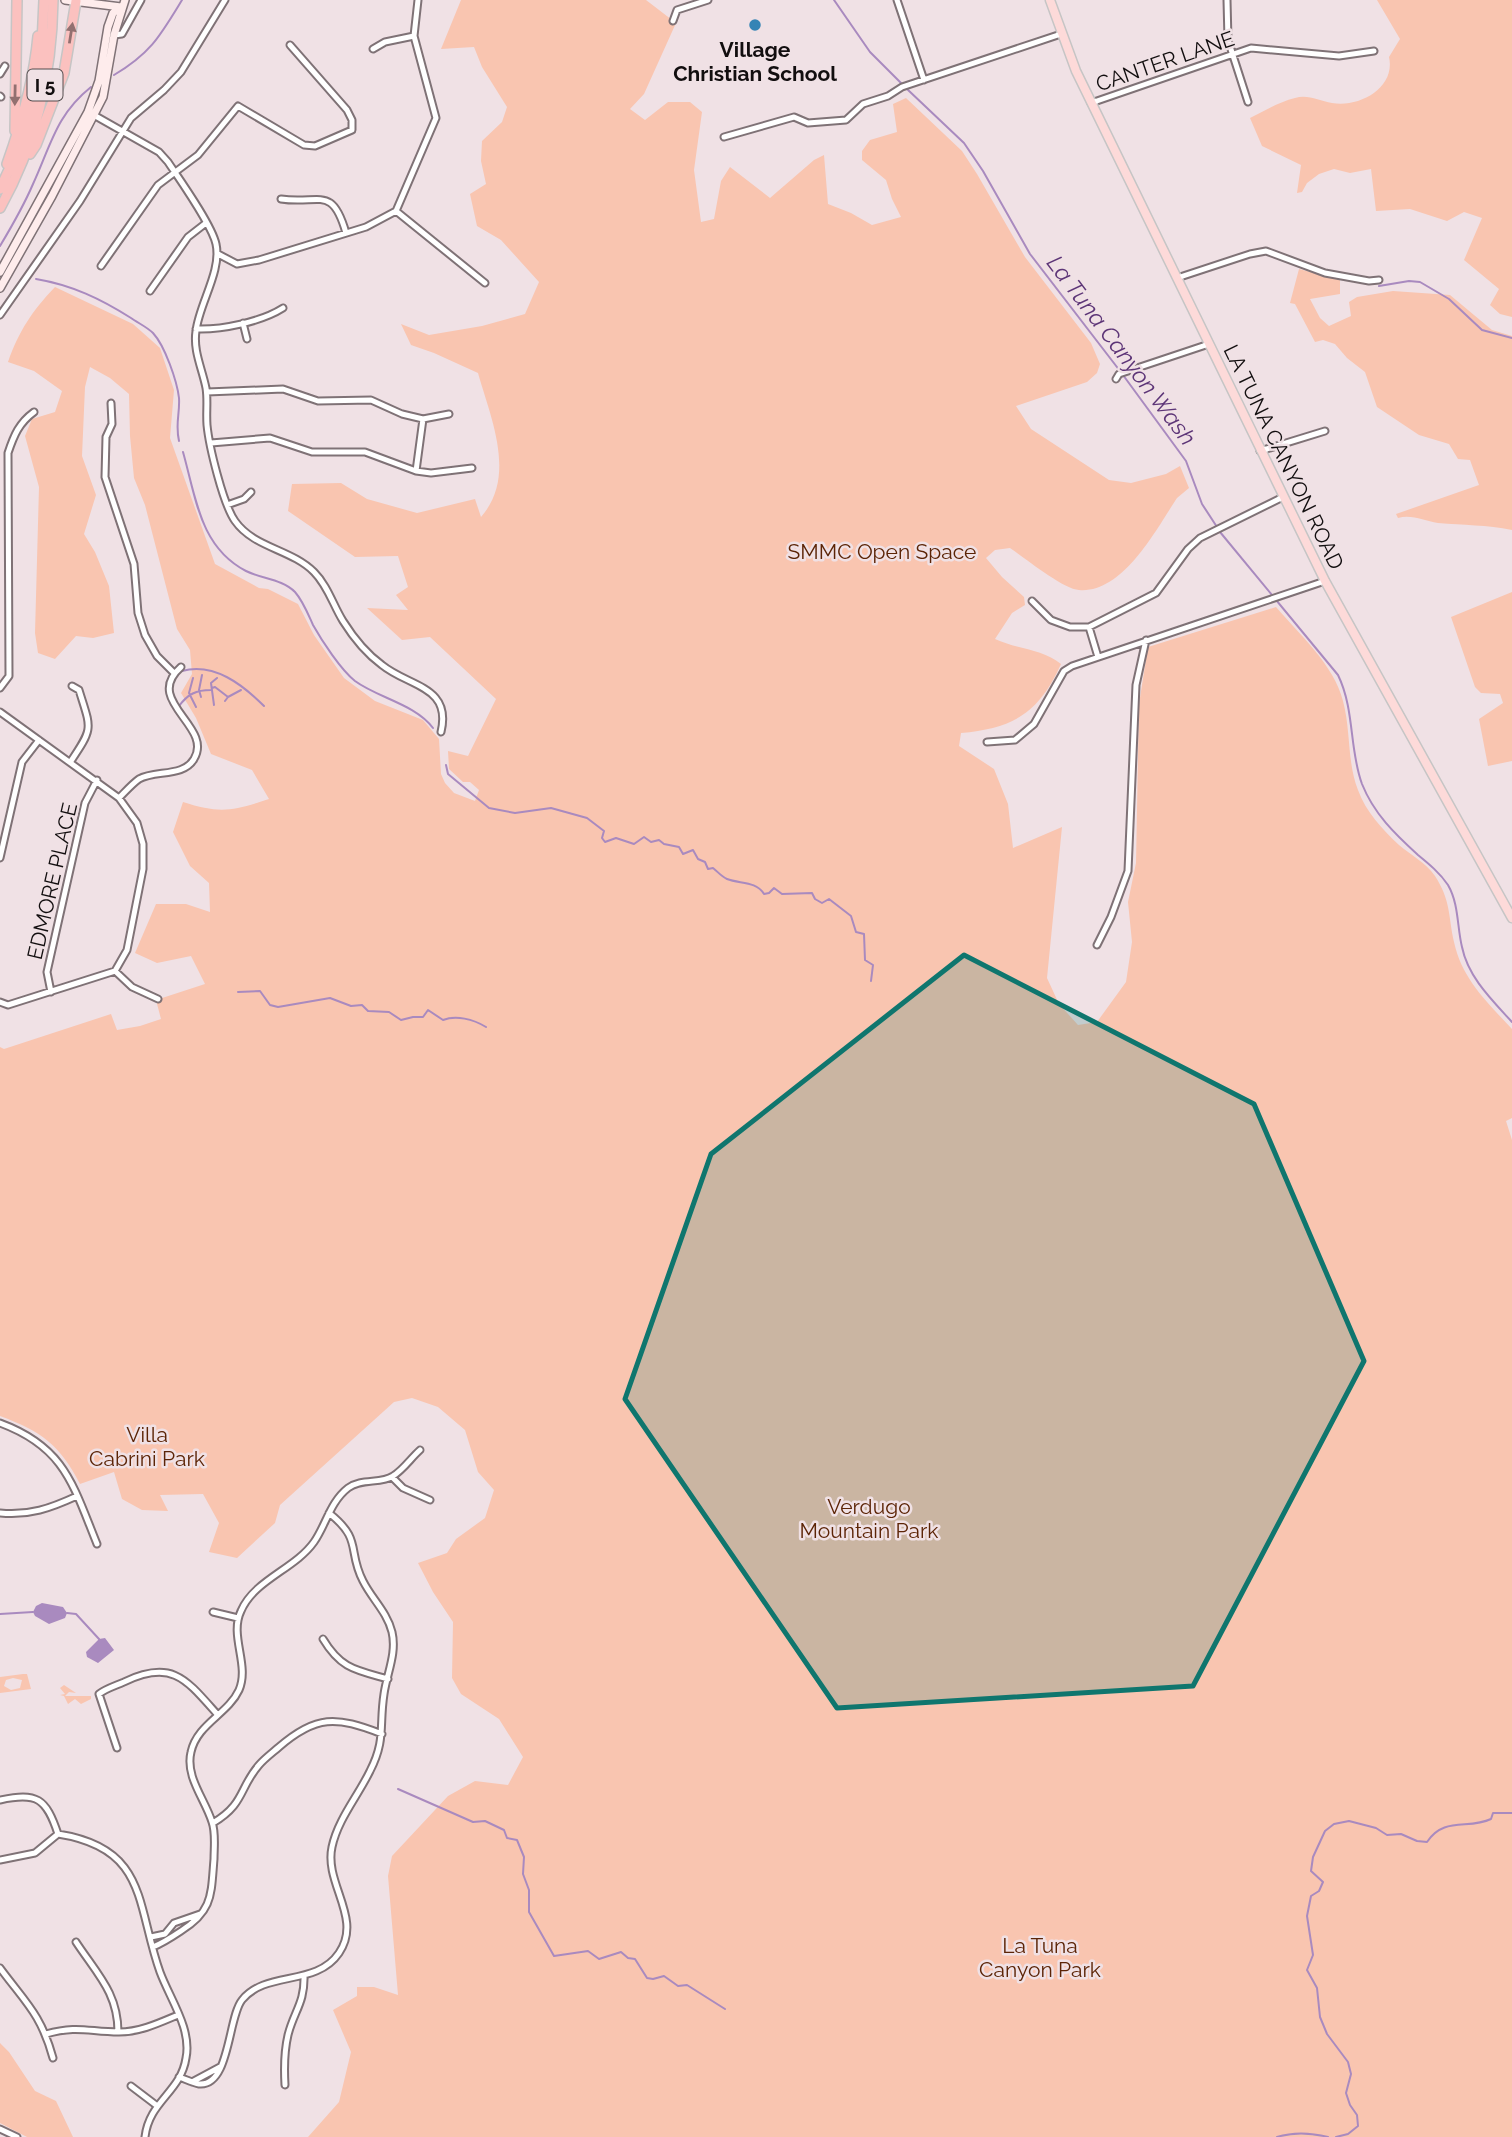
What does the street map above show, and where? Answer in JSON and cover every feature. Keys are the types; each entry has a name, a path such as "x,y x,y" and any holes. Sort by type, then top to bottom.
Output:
{"highway":[{"path":"16,141 17,0"},
{"path":"0,190 21,139 34,91 42,42 43,0"},
{"path":"0,197 24,141 38,89 47,29 43,0"},
{"name":"I 5","path":"0,179 16,141 33,75 43,0"},
{"name":"I 5","path":"0,208 21,166 43,98 50,61 53,0"},
{"path":"21,166 36,145 59,88 66,65 73,1"}],"main road":[{"path":"65,0 123,4"},
{"name":"LA TUNA CANYON ROAD","path":"1050,0 1073,66 1325,581 1512,918"},
{"path":"0,272 106,86 114,35 123,4"},
{"path":"0,288 31,235 91,113 108,27 113,13 123,4"}],"street":[{"path":"114,35 120,35 124,31 141,0"},
{"path":"0,315 80,201 131,118 181,72 226,0"},
{"path":"218,254 237,264 248,262 346,233 380,221 396,211 436,118 414,36 418,0"},
{"path":"673,21 677,10 708,0"},
{"path":"897,0 924,80"},
{"path":"1227,0 1227,34 1248,102"},
{"path":"123,4 135,10"},
{"path":"724,137 794,117 808,122 846,120 863,104 901,88 1061,34"},
{"path":"373,49 385,42 414,36"},
{"path":"101,266 158,184 198,155 238,106 304,145 315,146 352,130 352,120 347,110 290,45"},
{"name":"CANTER LANE","path":"1091,103 1255,47 1339,55 1374,51"},
{"path":"0,74 5,66"},
{"path":"91,113 159,152 175,172 216,243 218,254 196,329 195,348 207,391 207,423 211,443 233,519 252,538 298,558 314,572 324,584 343,621 369,653 383,666 432,693 443,708 441,732"},
{"path":"281,199 323,199 331,202 341,214 346,233"},
{"path":"396,211 485,283"},
{"path":"150,291 188,236 206,223"},
{"path":"1177,278 1266,251 1325,273 1368,281 1378,280"},
{"path":"196,329 214,330 274,314 283,308"},
{"path":"243,323 247,339"},
{"path":"1119,375 1209,344"},
{"path":"207,391 284,388 318,401 371,400 402,414 423,419 449,414"},
{"path":"111,403 112,424 106,438 105,477 134,564 138,613 145,635 157,656 174,673"},
{"path":"0,688 9,676 8,453 13,436 24,419 34,412"},
{"path":"416,471 423,419"},
{"path":"1261,451 1325,431"},
{"path":"211,443 270,438 312,452 365,452 416,471 431,473 472,468"},
{"path":"227,505 244,499 251,492"},
{"path":"1032,601 1051,620 1070,627 1089,626 1156,593 1188,549 1200,538 1283,497"},
{"path":"987,742 1015,740 1034,724 1064,671 1146,640 1325,581"},
{"path":"1089,626 1098,657"},
{"path":"1097,945 1128,871 1136,685 1146,640"},
{"path":"119,798 140,778 183,768 196,756 196,736 170,700 174,673 181,667"},
{"path":"71,761 88,735 89,722 79,690 72,686"},
{"path":"0,712 119,798 136,823 143,845 144,860 127,950 115,971 8,1005 0,1002"},
{"path":"0,858 22,762 39,740"},
{"name":"EDMORE PLACE","path":"51,992 47,972 85,803 97,780"},
{"path":"115,971 132,987 158,999"},
{"path":"0,1423 37,1440 56,1457 77,1496 97,1544"},
{"path":"153,1947 193,1924 209,1903 215,1840 213,1823 196,1788 190,1753 198,1734 238,1693 243,1676 238,1618 244,1603 313,1543 338,1498 351,1486 392,1477 420,1450"},
{"path":"392,1477 403,1488 430,1500"},
{"path":"0,1513 27,1514 77,1496"},
{"path":"179,2077 199,2084 209,2082 221,2067 229,2046 233,2017 249,1992 263,1984 326,1967 340,1953 347,1935 347,1916 331,1871 332,1848 340,1824 381,1748 384,1694 393,1643 388,1619 364,1582 350,1534 329,1513"},
{"path":"213,1612 238,1618"},
{"path":"323,1639 341,1663 387,1679"},
{"path":"117,1748 99,1696 102,1691 135,1677 153,1671 178,1677 192,1686 218,1714"},
{"path":"213,1823 228,1814 258,1766 298,1731 315,1723 334,1722 382,1734"},
{"path":"0,1800 21,1796 35,1797 49,1810 58,1834"},
{"path":"0,1860 35,1853 58,1834 86,1839 123,1865 142,1898 153,1947 187,2039 184,2068 175,2086 156,2105 148,2121 145,2137"},
{"path":"151,1937 165,1934 174,1923 204,1913"},
{"path":"76,1942 114,2000 118,2013 118,2032"},
{"path":"0,1968 36,2013 53,2058"},
{"path":"285,2085 284,2055 288,2032 304,1992 304,1975"},
{"path":"46,2034 75,2028 118,2032 150,2027 178,2015"},
{"path":"131,2085 156,2105"},
{"path":"0,2129 17,2137"}],"highlighted area":[{"path":"964,955 1254,1104 1364,1361 1193,1686 837,1708 625,1399 711,1154"}],"green space":[{"path":"461,0 646,0 676,23 644,94 630,109 645,120 668,102 690,102 702,112 694,170 701,222 714,219 721,181 730,167 770,198 814,160 824,155 828,204 872,225 901,217 886,180 862,160 862,151 870,140 897,132 893,104 906,98 962,151 1025,257 1091,343 1100,364 1097,373 1087,382 1016,406 1031,429 1109,480 1131,483 1166,474 1180,466 1189,488 1177,498 1137,557 1110,582 1095,588 1072,588 1054,579 1010,548 995,550 986,558 1024,597 1025,605 1012,613 995,639 1046,655 1061,664 1044,695 1023,715 996,727 961,733 959,746 994,769 1008,804 1013,848 1062,827 1047,978 1059,1004 1078,1025 1097,1022 1126,982 1132,942 1128,902 1136,863 1139,704 1148,647 1276,607 1315,651 1339,688 1355,779 1365,806 1399,845 1435,876 1446,901 1458,955 1469,979 1512,1029 1512,1118 1506,1121 1512,1140 1512,2137 308,2137 339,2102 351,2052 333,2010 357,1996 357,1987 374,1987 398,1995 388,1876 392,1856 448,1796 475,1781 508,1785 523,1757 499,1719 461,1694 452,1678 453,1622 418,1563 447,1553 456,1539 485,1518 494,1490 478,1472 465,1430 438,1407 412,1398 394,1402 280,1505 275,1523 237,1558 209,1552 219,1523 203,1494 160,1495 168,1511 142,1510 122,1499 114,1472 80,1484 65,1459 48,1441 27,1427 0,1416 0,1047 4,1049 111,1014 117,1030 140,1026 161,1019 156,1000 205,984 191,956 157,963 135,953 156,904 186,904 210,912 209,883 190,866 173,832 183,802 226,810 269,799 252,770 211,754 196,718 181,693 192,674 190,650 177,629 145,505 134,478 129,394 110,378 90,367 85,387 82,456 96,495 84,534 95,552 109,586 114,633 93,638 76,636 55,659 38,653 35,633 39,487 25,436 32,419 55,412 62,391 34,371 8,362 27,322 55,287 133,324 160,348 174,390 170,438 215,564 259,588 268,589 298,604 314,635 344,678 375,701 423,720 439,739 441,774 445,783 454,793 475,801 479,790 470,782 463,782 449,769 448,751 468,756 496,699 430,637 402,640 367,608 408,610 396,595 408,587 398,556 355,557 288,511 292,484 341,483 367,499 417,513 475,499 481,517 492,501 498,484 498,447 478,373 411,345 401,324 429,335 482,326 525,314 539,282 501,240 477,226 470,194 486,184 481,161 482,141 502,122 507,107 482,67 474,47 441,49"},
{"path":"1377,0 1512,0 1512,317 1500,314 1490,305 1499,289 1464,260 1482,218 1464,212 1447,221 1410,209 1376,211 1371,169 1350,173 1334,169 1319,174 1307,183 1302,192 1297,193 1301,165 1262,146 1250,118 1277,104 1300,97 1342,104 1373,94 1387,78 1389,57 1400,39"},
{"path":"1299,269 1340,280 1340,294 1310,299 1320,318 1329,326 1351,316 1349,302 1357,297 1393,291 1450,295 1492,330 1512,336 1512,530 1438,523 1413,517 1398,518 1396,514 1479,485 1470,460 1458,459 1449,444 1419,435 1377,407 1365,372 1335,344 1323,340 1315,342 1295,304 1290,303"},
{"path":"1512,592 1512,761 1488,766 1479,719 1503,703 1500,694 1481,693 1475,687 1451,617"},
{"path":"27,1674 31,1689 0,1693 0,1677","holes":["6,1680 22,1680 20,1688 11,1690 4,1686"]},
{"path":"64,1685 76,1693 69,1692 65,1696 91,1696 91,1699 81,1704 75,1699 68,1704 64,1696 60,1695 65,1694 60,1688"},
{"path":"0,2043 35,2091 56,2101 73,2137 27,2137 0,2123"}],"shaded area":[{"path":"42,1603 63,1607 67,1613 65,1618 49,1624 35,1616 33,1612 36,1606"},
{"path":"105,1638 114,1650 98,1663 87,1657 86,1652 99,1639"}],"waterway":[{"path":"114,75 154,43 182,0"},
{"name":"La Tuna Canyon Wash","path":"834,0 870,52 903,85"},
{"path":"0,246 26,200 62,120 91,87"},
{"name":"La Tuna Canyon Wash","path":"907,89 964,143 1030,254 1120,371"},
{"path":"36,279 62,285 97,299 153,333 166,355 178,391 179,441"},
{"path":"1379,286 1420,282 1449,299 1482,330 1512,338"},
{"name":"La Tuna Canyon Wash","path":"1123,375 1186,461 1202,504 1217,527"},
{"path":"183,452 202,520 219,549 246,571 284,584 295,592 321,639 355,681 416,713 433,728"},
{"name":"La Tuna Canyon Wash","path":"1220,532 1338,675 1350,716 1358,771 1367,795 1393,831 1448,885 1454,900 1465,958 1482,987 1512,1022"},
{"path":"182,671 205,670 227,677 247,690 264,706"},
{"path":"201,697 199,690 202,675"},
{"path":"193,678 189,693 196,707"},
{"path":"214,705 211,683 217,678"},
{"path":"212,688 215,687 228,697"},
{"path":"179,706 193,694 211,690"},
{"path":"225,701 241,690"},
{"path":"446,765 448,774 489,808 515,813 551,808 587,818 604,831 602,838 605,842 616,838 634,844 644,837 651,842 659,840 664,844 679,847 683,854 693,850 708,869 713,868 727,879 757,887 764,894 774,888 782,894 812,893 815,899 822,903 829,899 851,916 856,932 864,934 865,960 873,965 871,981"},
{"path":"238,992 260,991 270,1005 278,1007 330,998 351,1006 362,1005 368,1011 389,1012 401,1020 423,1017 428,1010 443,1020 464,1019 486,1027"},
{"path":"0,1614 33,1612"},
{"path":"67,1613 76,1614 99,1639"},
{"path":"398,1789 473,1822 485,1821 504,1830 507,1838 517,1840 524,1857 523,1874 529,1890 529,1912 554,1956 588,1951 599,1959 621,1952 628,1958 635,1959 647,1978 664,1976 678,1986 687,1985 725,2009"},
{"path":"1336,2137 1348,2134 1358,2126 1357,2115 1346,2093 1351,2074 1348,2062 1327,2034 1320,2017 1317,1988 1307,1970 1313,1955 1307,1916 1311,1896 1319,1891 1323,1882 1311,1871 1313,1857 1325,1831 1334,1824 1349,1821 1376,1828 1387,1835 1401,1834 1427,1842 1434,1834 1449,1826 1482,1822 1491,1819 1493,1813 1512,1813"},
{"path":"1277,2137 1289,2134 1328,2137"}],"place":[{"name":"Village Christian School","path":"755,25"}],"park label":[{"name":"SMMC Open Space","path":"882,551"},
{"name":"Villa Cabrini Park","path":"147,1446"},
{"name":"Verdugo Mountain Park","path":"869,1518"},
{"name":"La Tuna Canyon Park","path":"1040,1957"}]}
